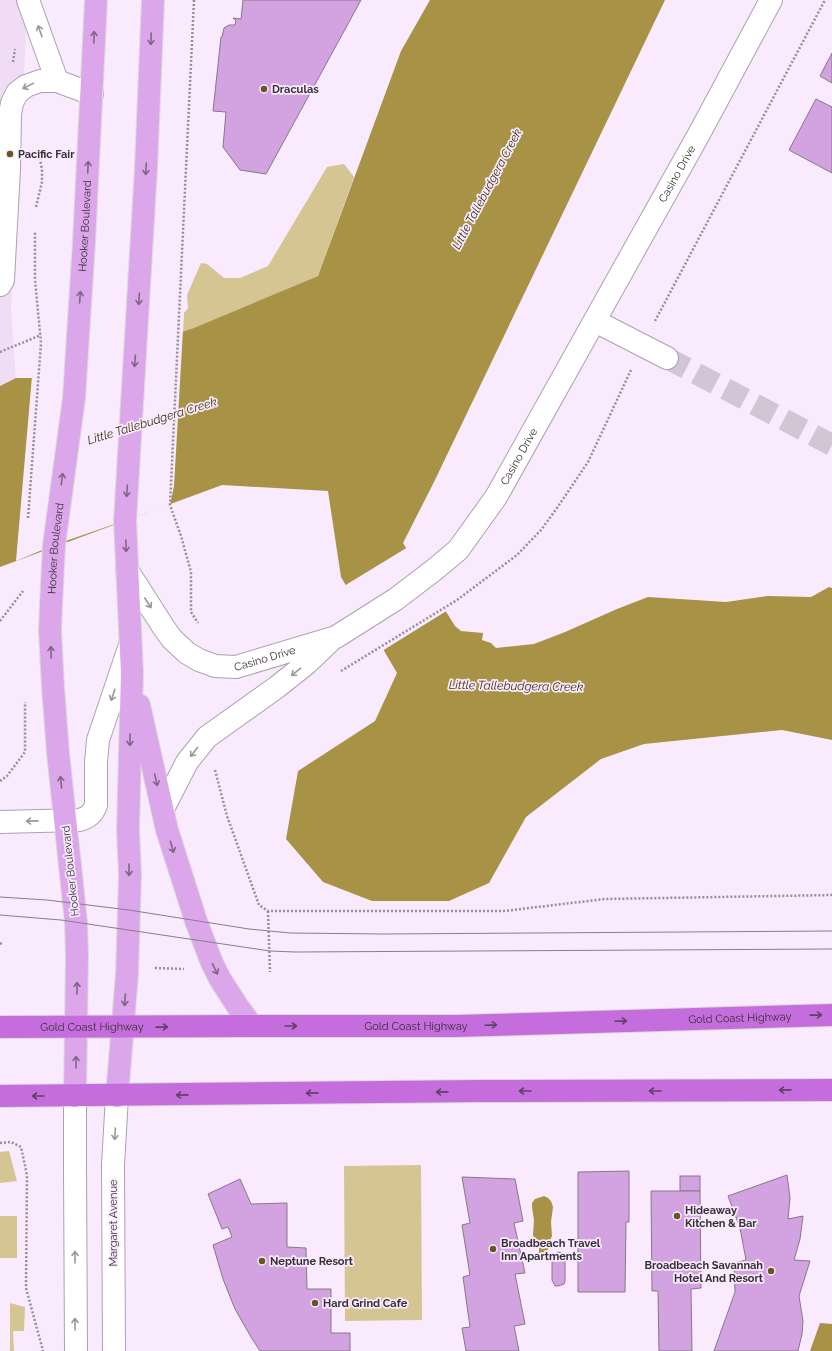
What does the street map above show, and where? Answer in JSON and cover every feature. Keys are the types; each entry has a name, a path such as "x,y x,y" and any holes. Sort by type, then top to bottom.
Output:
{"highway":[{"name":"Gold Coast Highway","path":"0,1027 456,1026 832,1015"},
{"path":"0,1096 117,1096 481,1091 832,1090"}],"main road":[{"name":"Hooker Boulevard","path":"76,1096 76,922 57,746 50,631 54,545 74,398 96,0"},
{"path":"117,1096 127,974 129,897 128,830 132,673 125,521 146,168 152,0"},
{"path":"132,673 169,837 196,921 212,963 229,994 252,1026"}],"street":[{"path":"28,0 57,81"},
{"name":"Casino Drive","path":"127,570 172,639 193,657 215,666 236,667 339,634 396,599 458,550 496,497 699,134 771,0"},
{"path":"0,285 3,280 9,169 10,114 12,103 17,93 26,86 40,81 57,81 92,94"},
{"path":"595,321 666,358"},
{"path":"163,809 187,762 207,737 277,687 306,664 339,634"},
{"path":"0,822 79,820 92,813 96,805 96,762 98,740 130,645"},
{"path":"76,1096 74,1209 76,1351"},
{"name":"Margaret Avenue","path":"114,1351 113,1165 117,1096"}],"path":[{"path":"194,0 170,505 181,536 191,572 191,612 202,629"},
{"path":"338,673 457,600 517,555 541,530 557,508 588,462 642,346 825,0"},
{"path":"0,352 41,335"},
{"path":"28,521 42,343"},
{"path":"23,583 23,599"},
{"path":"0,621 23,591"},
{"path":"0,781 7,776 25,752 24,698"},
{"path":"214,765 227,816 256,898 259,905 268,911 504,911 605,899 832,895"},
{"path":"268,911 270,972"},
{"path":"152,968 187,970"},
{"path":"0,1143 11,1142 21,1147 28,1175 26,1288 43,1351"}],"shaded area":[{"name":"Pacific Fair","path":"0,0 28,0 11,308 16,378 0,386"},
{"path":"344,164 354,177 318,276 183,333 184,313 188,308 187,295 201,263 207,264 224,278 240,278 268,266 327,167"},
{"path":"9,1151 17,1181 0,1183 0,1152"},
{"path":"421,1165 422,1320 345,1321 344,1166"},
{"path":"0,1216 17,1216 17,1258 0,1258"},
{"path":"10,1303 25,1307 24,1331 13,1331 14,1351 10,1351"}],"water":[{"name":"Little Tallebudgera Creek","path":"430,0 665,0 434,482 403,543 455,626 461,631 483,633 482,640 491,643 496,648 534,644 648,597 726,602 768,596 811,597 829,587 832,588 832,740 782,730 644,744 601,759 526,817 489,883 449,901 372,901 323,882 286,839 298,771 375,721 397,673 341,577 328,491 222,485 0,567 0,386 16,378 48,378 194,328 318,276 401,51"},
{"path":"544,1196 551,1201 553,1207 551,1222 552,1236 548,1245 548,1257 543,1261 539,1257 539,1245 533,1235 534,1220 532,1203 535,1199"},
{"path":"820,1323 832,1324 832,1351 810,1351"}],"pier":[{"path":"183,330 174,486 170,505 54,545 16,561 32,376 47,376"},
{"path":"408,547 448,610 382,651 344,586"}],"building":[{"name":"Draculas","path":"243,0 361,0 266,174 240,170 223,147 226,112 213,111 221,37 224,28 229,25 235,25 236,21 233,18 241,19"},
{"path":"832,53 832,83 820,76"},
{"path":"816,99 832,107 832,173 789,150"},
{"path":"629,1171 629,1222 626,1222 625,1292 578,1292 578,1172"},
{"name":"Broadbeach Savannah Hotel And Resort","path":"787,1175 790,1198 788,1219 803,1216 800,1239 794,1260 810,1261 799,1296 803,1321 798,1351 714,1351 735,1292 734,1263 746,1260 740,1228 728,1196"},
{"path":"680,1176 700,1176 700,1191 680,1191"},
{"name":"Broadbeach Travel Inn Apartments","path":"462,1177 515,1179 523,1221 514,1223 525,1273 515,1274 525,1324 514,1326 519,1351 466,1351 462,1328 470,1327 463,1277 470,1275 462,1225 470,1223"},
{"name":"Neptune Resort","path":"240,1179 251,1204 287,1203 287,1247 306,1248 307,1289 331,1289 331,1333 350,1333 350,1351 260,1351 251,1337 235,1309 223,1279 213,1245 232,1237 228,1227 222,1229 208,1194"},
{"path":"651,1191 700,1191 701,1288 691,1289 692,1351 659,1351 658,1291 652,1291"},
{"path":"558,1252 563,1253 565,1257 565,1281 564,1284 555,1286 552,1280 552,1259"}],"tunnel":[{"path":"667,358 832,445"}],"tram line":[{"path":"0,897 47,900 129,910 249,929 290,933 384,934 832,931"},
{"path":"0,915 61,920 270,951 832,949"}],"place":[{"name":"Draculas","path":"264,89"},
{"name":"Pacific Fair","path":"10,154"},
{"name":"Hideaway Kitchen & Bar","path":"677,1216"},
{"name":"Broadbeach Travel Inn Apartments","path":"493,1249"},
{"name":"Neptune Resort","path":"262,1261"},
{"name":"Broadbeach Savannah Hotel And Resort","path":"771,1271"},
{"name":"Hard Grind Cafe","path":"315,1303"}]}
